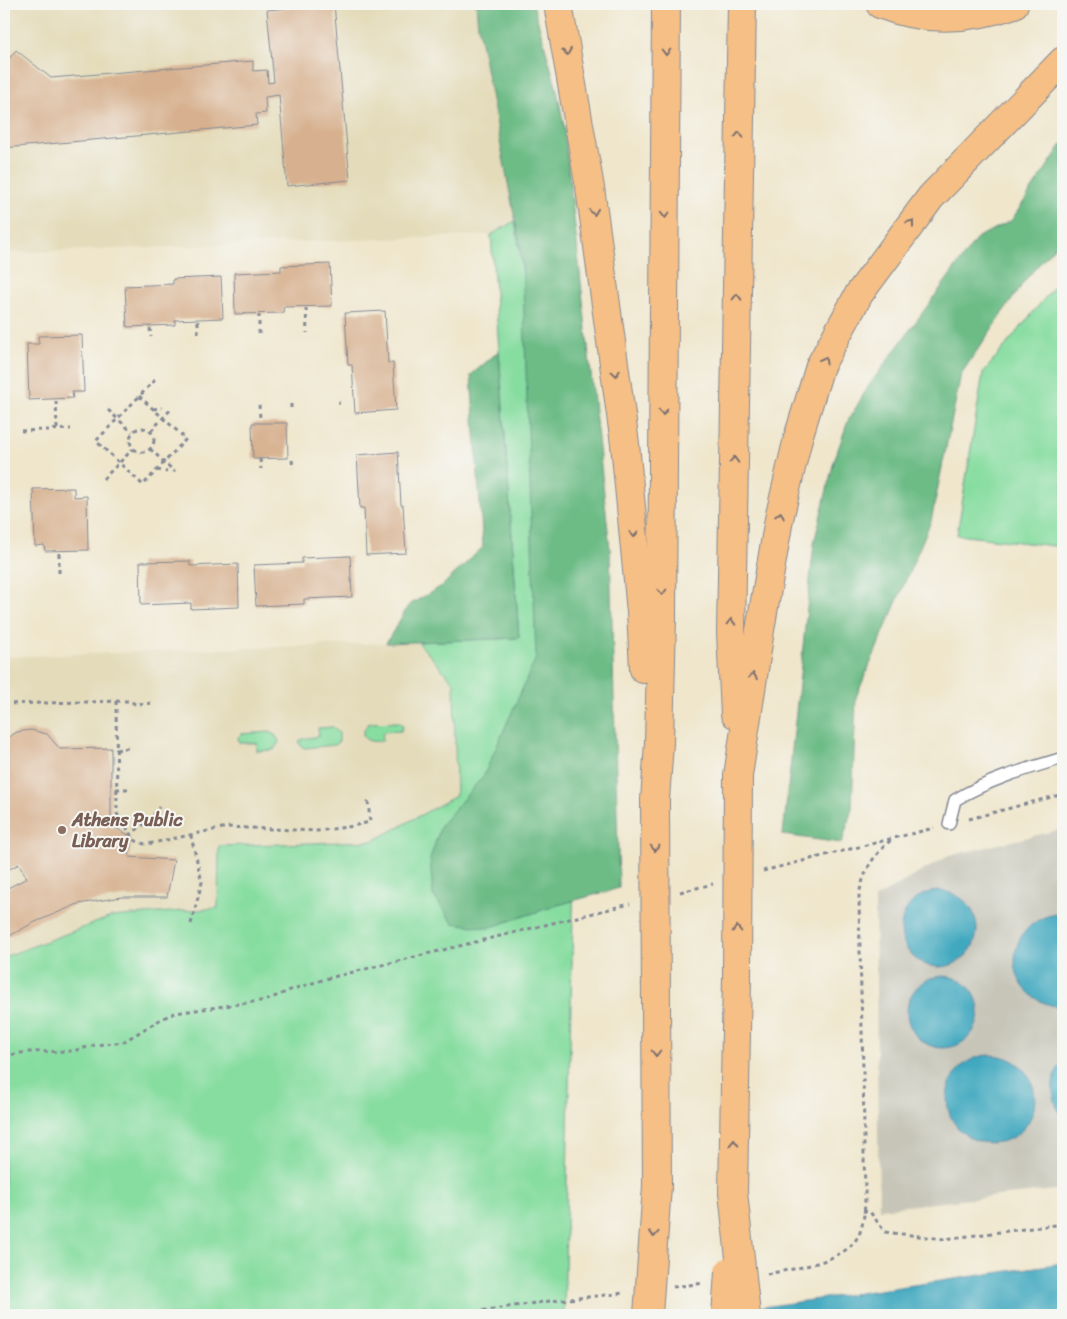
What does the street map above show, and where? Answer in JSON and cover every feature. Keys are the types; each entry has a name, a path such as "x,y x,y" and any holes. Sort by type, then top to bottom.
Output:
{"highway":[{"path":"558,4 590,188 625,444 641,612 648,745 655,796"},
{"path":"648,1315 657,1186 655,796 659,743 662,617 666,4"},
{"path":"726,1315 733,1192 737,978 738,776 731,633 742,4"},
{"path":"880,4 907,14 933,18 962,16 1014,4"},
{"path":"738,776 779,519 798,438 820,366 859,294 931,197 1063,61"},
{"path":"733,1192 746,1315"}],"lane":[{"path":"949,824 954,800 975,787 1063,758"}],"path":[{"path":"306,308 307,333"},
{"path":"259,315 259,334"},
{"path":"198,321 198,336"},
{"path":"150,328 151,338"},
{"path":"139,396 186,438 142,485 95,440 118,419 139,396 156,379"},
{"path":"56,400 57,429"},
{"path":"291,404 291,412"},
{"path":"259,405 260,418"},
{"path":"153,409 162,408"},
{"path":"150,431 172,408"},
{"path":"108,410 132,432"},
{"path":"142,427 150,431 154,440 150,449 141,452 133,449 129,442 132,432 142,427"},
{"path":"21,431 71,428"},
{"path":"103,479 133,449"},
{"path":"150,449 175,472"},
{"path":"260,459 261,469"},
{"path":"292,460 293,468"},
{"path":"157,470 166,472"},
{"path":"59,553 59,574"},
{"path":"116,701 118,819 127,828 129,835 138,843 143,844 191,836 227,827 317,831 348,827 370,822 368,800"},
{"path":"4,704 116,701 130,701 135,704 155,703"},
{"path":"116,750 128,748"},
{"path":"116,789 130,789"},
{"path":"756,873 892,840 1063,794"},
{"path":"129,835 149,821 159,807"},
{"path":"190,924 202,882 191,836"},
{"path":"678,892 717,882"},
{"path":"4,1056 27,1052 73,1051 95,1045 123,1042 175,1013 267,1000 293,989 329,978 639,902"},
{"path":"864,1211 870,1212 885,1232 944,1239 1063,1224"}],"shaded area":[{"path":"4,4 476,4 478,26 515,221 491,235 4,253"},
{"path":"418,642 454,683 456,797 373,841 219,846 218,908 111,917 4,957 4,657"},
{"path":"1063,829 1063,1189 879,1209 875,898 949,856"}],"green space":[{"path":"476,4 533,4 557,90 564,126 610,549 619,888 558,905 488,928 453,923 433,895 430,859 441,825 484,775 536,658 522,256 478,26"},
{"path":"1063,143 1063,237 1026,279 961,374 931,521 856,697 852,808 842,843 783,835 814,543 834,461 848,421 868,387 978,237 1011,221"},
{"path":"515,221 579,648 564,1315 4,1315 4,957 111,917 218,908 219,846 373,841 456,796 454,683 418,642 519,638 491,235"},
{"path":"1063,276 1063,547 957,535 983,373"},
{"path":"499,351 519,638 386,643 409,605 442,586 483,547 471,375"},
{"path":"399,722 403,726 401,731 383,732 382,741 368,740 363,736 363,732 369,723"},
{"path":"333,727 339,733 339,741 335,745 305,748 301,746 299,741 319,736 318,728"},
{"path":"270,732 276,736 279,742 274,750 257,751 257,743 239,743 238,737 241,734"}],"water":[{"path":"939,891 953,894 966,902 974,915 977,929 974,943 966,956 953,964 939,967 925,964 912,956 904,943 901,929 904,915 912,902 925,894"},
{"path":"1063,913 1063,1007 1042,1002 1027,991 1018,977 1015,960 1018,944 1027,929 1042,918"},
{"path":"950,976 969,986 977,998 979,1012 977,1026 969,1038 957,1046 936,1048 917,1038 909,1026 907,1005 917,986 929,978"},
{"path":"991,1055 1008,1059 1022,1068 1031,1082 1035,1099 1031,1116 1022,1130 1008,1139 991,1143 974,1139 960,1130 951,1116 947,1099 951,1082 960,1068 974,1059"},
{"path":"1063,1062 1063,1118 1054,1097 1053,1082 1058,1068"},
{"path":"1063,1263 1063,1315 709,1315"}],"building":[{"path":"334,4 350,180 287,186 279,95 265,97 266,113 256,114 257,125 4,148 4,65 16,50 51,78 253,61 253,71 267,70 268,83 274,82 267,10"},
{"path":"330,264 332,306 283,307 284,313 235,314 234,273 281,271 281,266"},
{"path":"221,277 223,318 175,320 175,325 127,327 125,286 173,284 173,279"},
{"path":"385,311 388,363 393,363 396,410 355,413 352,365 348,365 345,313"},
{"path":"82,335 84,392 72,392 73,398 29,400 27,344 39,344 38,336"},
{"path":"252,423 287,423 288,458 253,459"},
{"path":"398,452 406,553 366,555 364,508 360,508 357,455"},
{"path":"74,488 74,497 87,496 88,550 45,551 44,545 35,546 33,489"},
{"path":"350,556 352,597 304,599 304,604 256,606 254,565 302,563 302,558"},
{"path":"190,561 190,566 238,564 239,607 191,609 191,603 141,605 140,562"},
{"name":"Athens Public Library","path":"31,730 47,734 60,749 111,748 111,826 129,835 131,845 129,857 174,860 167,897 122,897 78,904 33,923 4,939 4,890 27,878 19,864 4,872 4,740 17,732"}],"place":[{"name":"Athens Public Library","path":"62,830"}]}
